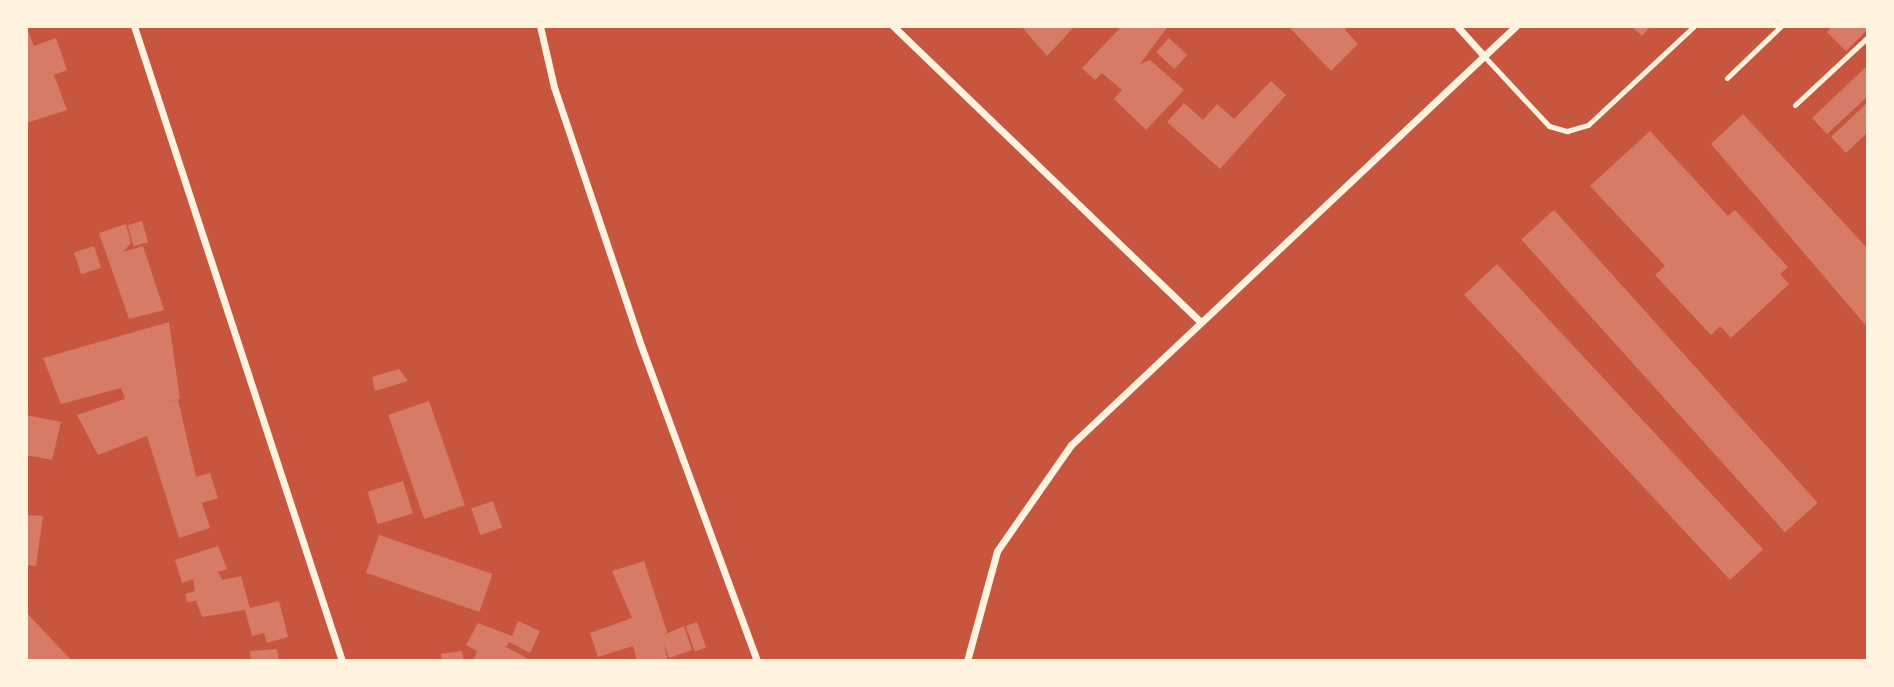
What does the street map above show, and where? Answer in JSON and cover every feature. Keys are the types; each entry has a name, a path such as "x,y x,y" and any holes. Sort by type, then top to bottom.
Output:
{"street":[{"path":"134,26 342,661"},
{"path":"540,26 554,87 639,340 757,661"},
{"path":"894,26 1200,321"},
{"path":"1457,26 1483,55"},
{"path":"967,661 987,577 1028,499 1126,388 1516,26"}],"lane":[{"path":"1483,55 1549,126 1567,131 1588,125 1695,26"},
{"path":"1727,78 1781,26"},
{"path":"1795,105 1868,37"}],"building":[{"path":"26,26 34,46 56,38 67,70 54,75 67,110 26,123"},
{"path":"1021,26 1075,26 1047,56"},
{"path":"1122,26 1168,26 1140,64 1150,60 1184,90 1146,130 1114,99 1122,90 1102,73 1095,80 1082,68"},
{"path":"1288,26 1349,26 1345,30 1358,44 1331,71"},
{"path":"1631,26 1651,26 1642,36"},
{"path":"1832,26 1868,26 1868,29 1846,51 1827,32"},
{"path":"1169,38 1187,55 1174,69 1156,52"},
{"path":"1868,65 1868,96 1827,134 1812,118"},
{"path":"1271,81 1286,95 1220,169 1167,122 1184,103 1203,120 1217,104 1234,119"},
{"path":"1868,102 1868,132 1846,153 1831,137"},
{"path":"1743,114 1868,249 1868,328 1711,144"},
{"path":"1650,131 1728,216 1735,210 1788,267 1780,274 1789,284 1731,338 1720,326 1711,335 1655,275 1665,266 1590,186"},
{"path":"1554,210 1818,503 1785,532 1521,239"},
{"path":"142,221 148,242 134,246 128,225"},
{"path":"126,224 131,243 123,252 143,246 164,310 129,319 99,233"},
{"path":"94,246 101,268 81,274 74,252"},
{"path":"1497,264 1763,549 1730,580 1464,295"},
{"path":"169,322 180,399 164,403 178,400 196,477 210,473 218,498 202,503 210,528 179,538 147,436 98,455 77,415 125,399 121,388 61,404 43,358"},
{"path":"399,369 408,381 375,391 372,377"},
{"path":"429,401 465,505 424,519 388,415"},
{"path":"26,415 61,422 52,460 26,455"},
{"path":"403,481 413,514 378,524 368,492"},
{"path":"493,501 502,527 480,535 471,508"},
{"path":"26,515 43,516 36,566 26,565"},
{"path":"379,535 492,574 479,612 366,573"},
{"path":"218,546 227,569 218,572 222,580 241,576 250,608 279,601 288,637 267,643 264,633 252,636 245,610 202,617 196,601 187,602 185,594 195,591 193,579 182,583 175,560"},
{"path":"644,561 667,632 661,636 684,626 692,650 669,658 663,643 668,661 637,661 633,646 598,657 590,633 632,618 612,571"},
{"path":"26,612 72,661 26,661"},
{"path":"518,621 540,631 530,653 509,642 506,647 532,661 473,661 477,651 466,645 478,623 512,636"},
{"path":"697,622 706,647 695,651 686,626"},
{"path":"277,649 279,661 251,661 250,651"},
{"path":"462,651 464,661 442,661 441,654"}]}
